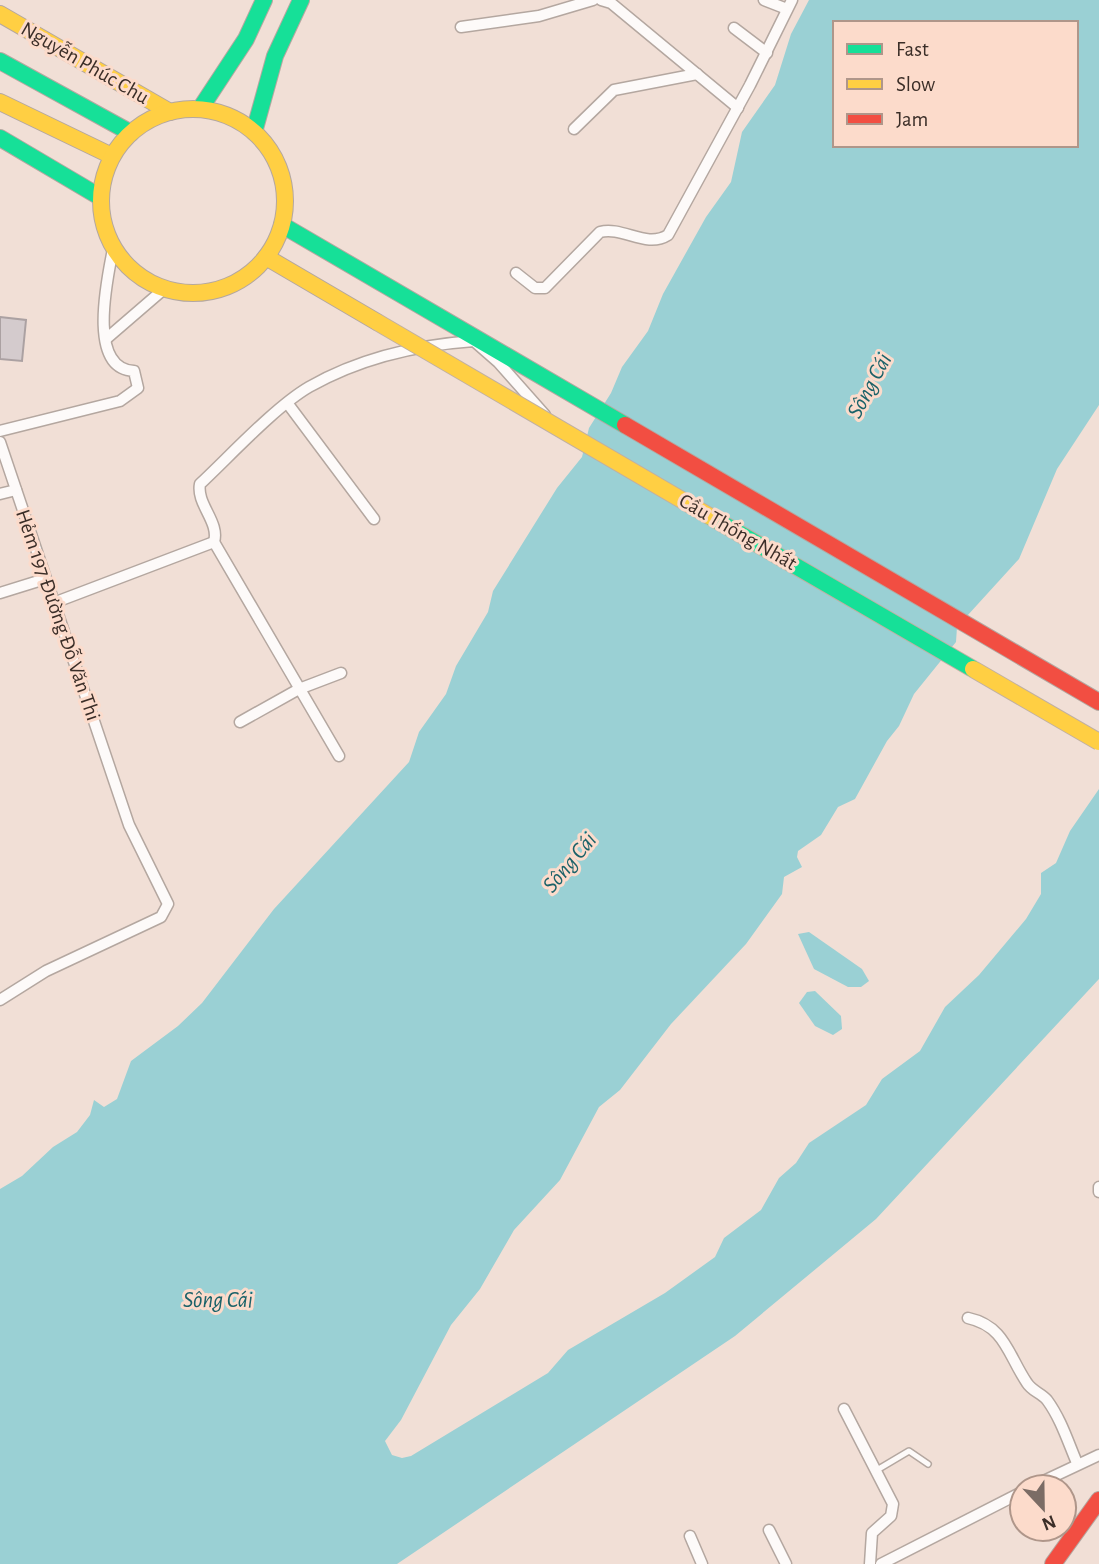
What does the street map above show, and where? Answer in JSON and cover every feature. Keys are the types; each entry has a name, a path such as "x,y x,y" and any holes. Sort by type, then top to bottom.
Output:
{"main road":[{"path":"200,109 246,39 264,0"},
{"path":"254,132 275,55 301,0"},
{"name":"Nguyễn Phúc Chu","path":"0,14 170,112"},
{"name":"Nguyễn Phúc Chu","path":"0,61 131,133"},
{"path":"0,102 112,156"},
{"path":"200,109 229,116 254,132 275,158 281,174 285,200 282,225 266,257 239,281 222,288 187,293 164,289 137,275 113,248 101,215 100,197 112,156 131,133 143,124 170,112 200,109"},
{"path":"0,138 100,197"},
{"name":"Cầu Thống Nhất","path":"282,225 1099,702"},
{"name":"Cầu Thống Nhất","path":"266,257 1099,742"},
{"path":"1053,1564 1099,1500"}],"street":[{"path":"461,27 539,16 593,0"},
{"path":"601,0 611,3 738,108"},
{"path":"516,274 535,288 545,288 600,232 610,229 645,239 660,240 667,235 738,108 789,5 764,0"},
{"path":"734,29 767,53"},
{"path":"574,129 614,90 697,74"},
{"path":"0,431 120,401 138,388 134,371 126,371 112,359 101,319 113,248"},
{"path":"106,339 164,289"},
{"path":"339,756 214,542 215,530 200,496 200,484 309,387 381,356 428,344 474,341 498,362 560,432"},
{"path":"288,404 374,519"},
{"name":"Hẻm 197 Đường Đỗ Văn Thi","path":"0,442 45,579 56,602 116,788 138,846 168,904 167,911 161,917 46,971 0,1000"},
{"path":"0,494 16,490"},
{"path":"56,602 214,542"},
{"path":"0,593 45,579"},
{"path":"240,722 299,689 341,673"},
{"path":"968,1318 989,1326 1003,1338 1027,1383 1044,1396 1054,1411 1077,1464"},
{"path":"844,1409 893,1504 891,1516 872,1533 870,1564"},
{"path":"1059,1473 1099,1455"},
{"path":"881,1564 1008,1499"},
{"path":"769,1530 786,1564"},
{"path":"690,1536 702,1564"}],"lane":[{"path":"876,1471 909,1451 928,1464"}],"water":[{"name":"Sông Cái","path":"809,0 1099,0 1099,405 1057,469 1019,559 957,627 956,642 914,694 899,726 887,741 855,799 838,807 821,835 798,851 797,857 802,867 784,877 782,894 746,944 671,1024 620,1090 599,1107 560,1180 514,1230 480,1289 451,1325 401,1420 385,1441 392,1455 402,1458 411,1456 548,1373 568,1350 665,1293 715,1257 724,1238 761,1210 779,1178 796,1163 809,1143 866,1105 882,1079 920,1051 945,1007 979,975 1026,919 1041,894 1041,873 1056,863 1070,831 1099,789 1099,979 876,1219 735,1336 397,1564 0,1564 0,1189 22,1176 53,1147 77,1132 90,1115 94,1100 104,1107 117,1099 131,1061 178,1026 202,1003 274,909 409,762 419,732 446,694 456,666 488,612 493,591 557,488 582,457 589,428 611,393 622,367 648,331 663,294 706,217 731,182 742,132 775,85 791,34"},
{"path":"809,932 862,969 869,981 861,987 848,987 814,969 798,934"},
{"path":"815,991 841,1016 842,1029 833,1035 815,1026 799,1003 807,992"}],"building":[{"path":"0,317 26,320 22,361 0,359"}],"traffic: fast":[{"path":"200,109 246,39 264,0"},
{"path":"254,132 275,56 301,0"},
{"path":"0,61 131,133"},
{"path":"0,138 100,197"},
{"path":"282,225 625,425"},
{"path":"711,517 973,669"}],"traffic: slow":[{"path":"0,14 170,112"},
{"path":"0,102 112,156"},
{"path":"193,109 228,116 244,124 258,136 270,150 278,166 285,201 278,236 270,252 258,266 244,278 228,286 193,293 158,286 142,278 128,266 116,252 108,236 101,201 108,166 116,150 128,136 142,124 158,116 193,109"},
{"path":"266,257 377,322"},
{"path":"377,322 711,517"},
{"path":"973,669 1099,742"}],"traffic: jam":[{"path":"625,425 1099,702"},
{"path":"1053,1564 1099,1500"}]}
